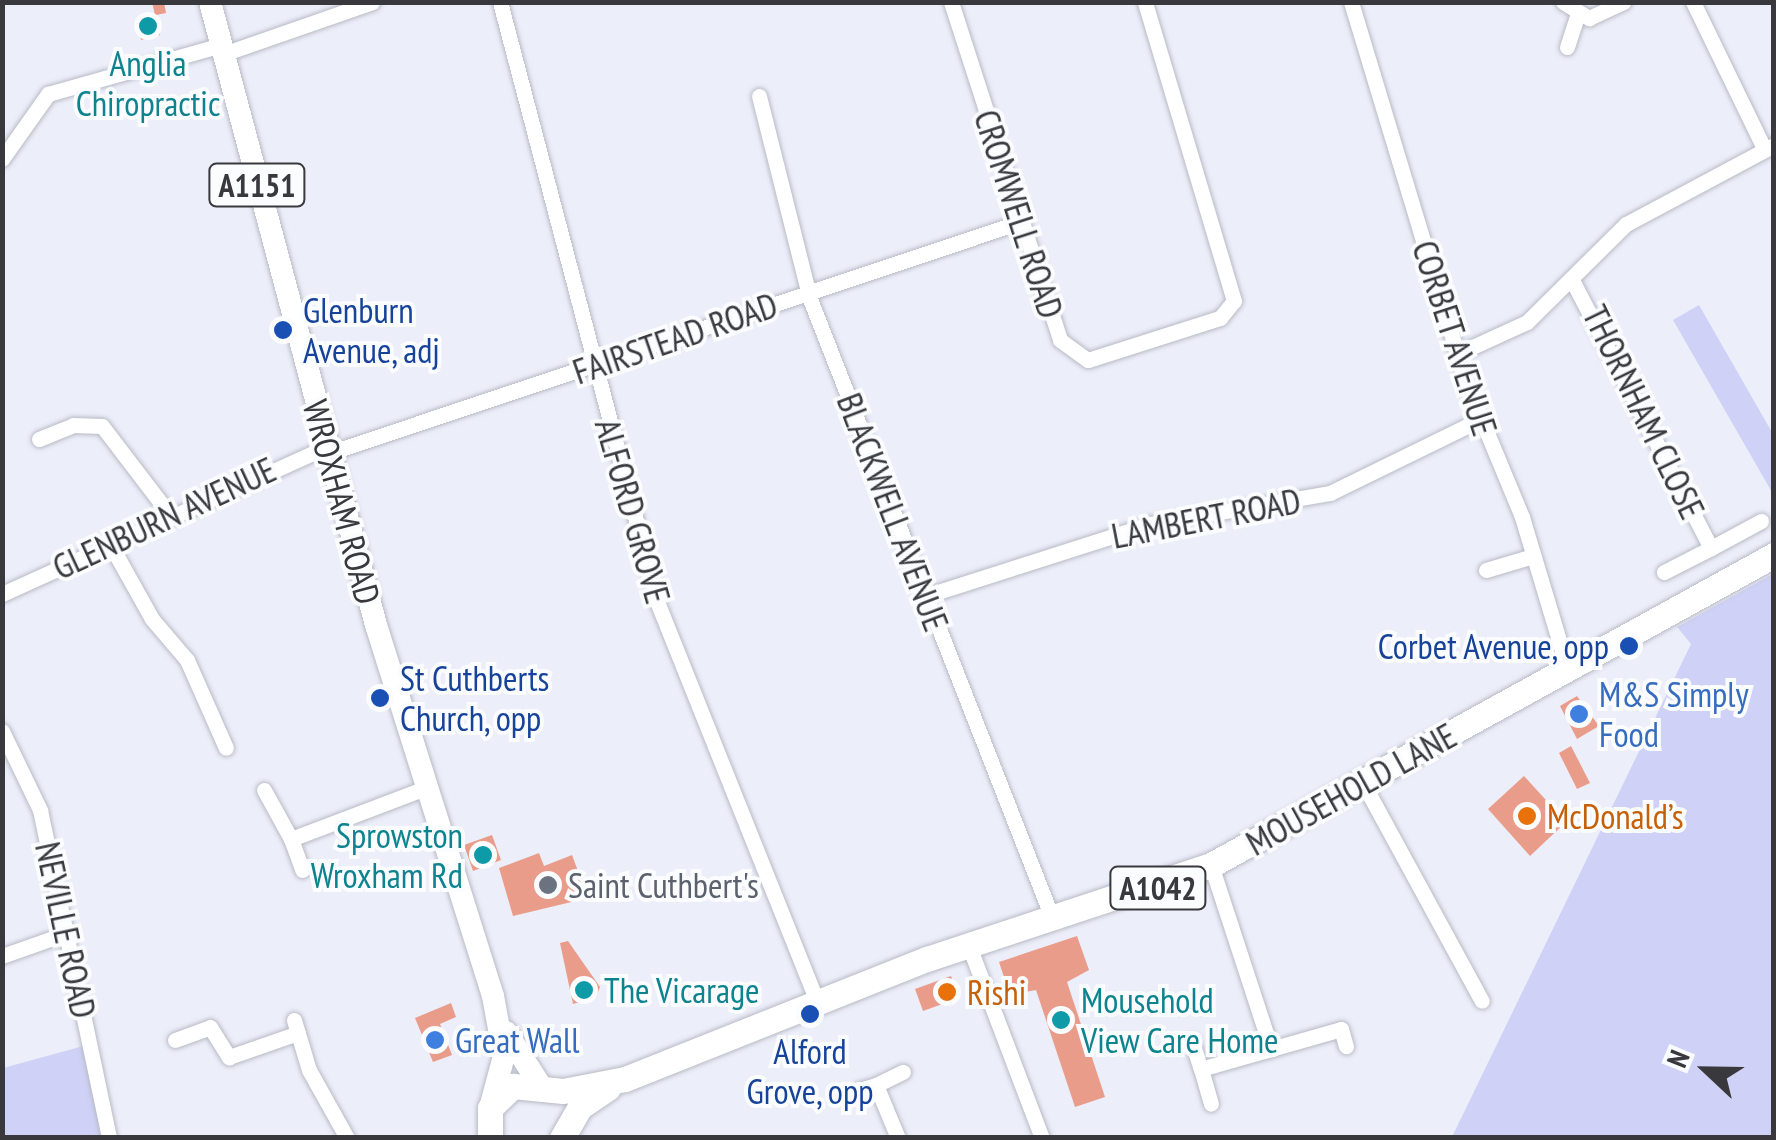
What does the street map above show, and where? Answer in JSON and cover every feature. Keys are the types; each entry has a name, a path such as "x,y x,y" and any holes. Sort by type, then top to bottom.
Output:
{"highway":[{"name":"MOUSEHOLD LANE","path":"563,1134 580,1107 626,1078 970,946 1211,865 1774,555"},
{"name":"MOUSEHOLD LANE","path":"489,1120 514,1086 544,1087 626,1078"},
{"name":"MOUSEHOLD LANE","path":"544,1087 562,1108 563,1134"},
{"path":"473,1138 489,1120"}],"main road":[{"name":"WROXHAM ROAD","path":"210,2 329,450 426,788 492,996 504,1056 489,1120"},
{"name":"WROXHAM ROAD","path":"492,996 544,1087"}],"street":[{"path":"2,159 48,94 222,50 372,2"},
{"name":"ALFORD GROVE","path":"500,2 592,367 663,617 817,1002"},
{"name":"CROMWELL ROAD","path":"952,2 1060,340 1076,358 1102,359 1230,310 1232,280 1146,2"},
{"name":"CORBET AVENUE","path":"1351,2 1457,354 1533,556 1568,670"},
{"path":"1564,2 1577,17"},
{"path":"1577,17 1624,2"},
{"path":"1457,354 1528,322 1626,224 1756,157 1768,146 1693,2"},
{"path":"1567,47 1577,17"},
{"name":"BLACKWELL AVENUE","path":"759,96 808,294 1053,920"},
{"name":"FAIRSTEAD ROAD","path":"329,450 592,367 1020,222"},
{"name":"THORNHAM CLOSE","path":"1572,280 1710,548"},
{"name":"LAMBERT ROAD","path":"925,596 1150,524 1330,493 1479,420"},
{"path":"39,439 73,425 102,426 170,515"},
{"name":"GLENBURN AVENUE","path":"2,594 170,515 329,450"},
{"name":"THORNHAM CLOSE","path":"1664,572 1761,521"},
{"path":"109,542 152,619 190,665 217,740"},
{"path":"1486,570 1533,556"},
{"name":"NEVILLE ROAD","path":"2,730 36,794 109,1138"},
{"path":"1363,783 1482,1001"},
{"path":"291,840 426,788"},
{"path":"264,790 302,870"},
{"path":"1211,865 1271,1049"},
{"path":"2,956 68,933"},
{"path":"970,946 1042,1138"},
{"path":"1334,1012 1346,1046"},
{"path":"175,1040 210,1028 230,1057 296,1026 347,1138"},
{"path":"1201,1069 1340,1029"},
{"path":"1192,1042 1211,1104"},
{"path":"898,1138 868,1087 902,1072"}],"shaded area":[{"path":"1699,305 1773,434 1773,494 1673,320"},
{"path":"1773,574 1773,1137 1452,1137 1691,644 1677,627"},
{"path":"87,1045 107,1137 3,1138 3,1068"}],"building":[{"name":"Anglia Chiropractic","path":"152,2 164,2 166,13 156,15 160,35 141,40 136,19 155,15"},
{"name":"M&S Simply Food","path":"1577,696 1599,726 1577,739 1560,706"},
{"path":"1571,746 1590,783 1577,789 1559,753"},
{"name":"McDonald’s","path":"1524,776 1566,822 1530,856 1488,809"},
{"name":"Sprowston Wroxham Rd","path":"492,835 501,860 473,871 464,845"},
{"name":"Saint Cuthbert's","path":"539,853 544,866 572,855 588,898 513,916 499,868"},
{"name":"Mousehold View Care Home","path":"1077,936 1089,970 1067,982 1105,1097 1075,1107 1036,990 1010,995 999,962"},
{"path":"568,941 600,987 596,997 573,1004 560,943"},
{"name":"Rishi","path":"951,976 959,998 923,1011 915,989"},
{"name":"Great Wall","path":"451,1003 456,1017 440,1024 452,1055 433,1062 415,1018"}],"place":[{"name":"Anglia Chiropractic","path":"148,26"},
{"name":"Glenburn Avenue, adj","path":"283,330"},
{"name":"Corbet Avenue, opp","path":"1629,646"},
{"name":"St Cuthberts Church, opp","path":"380,698"},
{"name":"M&S Simply Food","path":"1579,714"},
{"name":"McDonald’s","path":"1527,816"},
{"name":"Sprowston Wroxham Rd","path":"483,855"},
{"name":"Saint Cuthbert's","path":"548,885"},
{"name":"The Vicarage","path":"584,990"},
{"name":"Rishi","path":"947,992"},
{"name":"Alford Grove, opp","path":"810,1014"},
{"name":"Mousehold View Care Home","path":"1061,1020"},
{"name":"Great Wall","path":"435,1040"}]}
